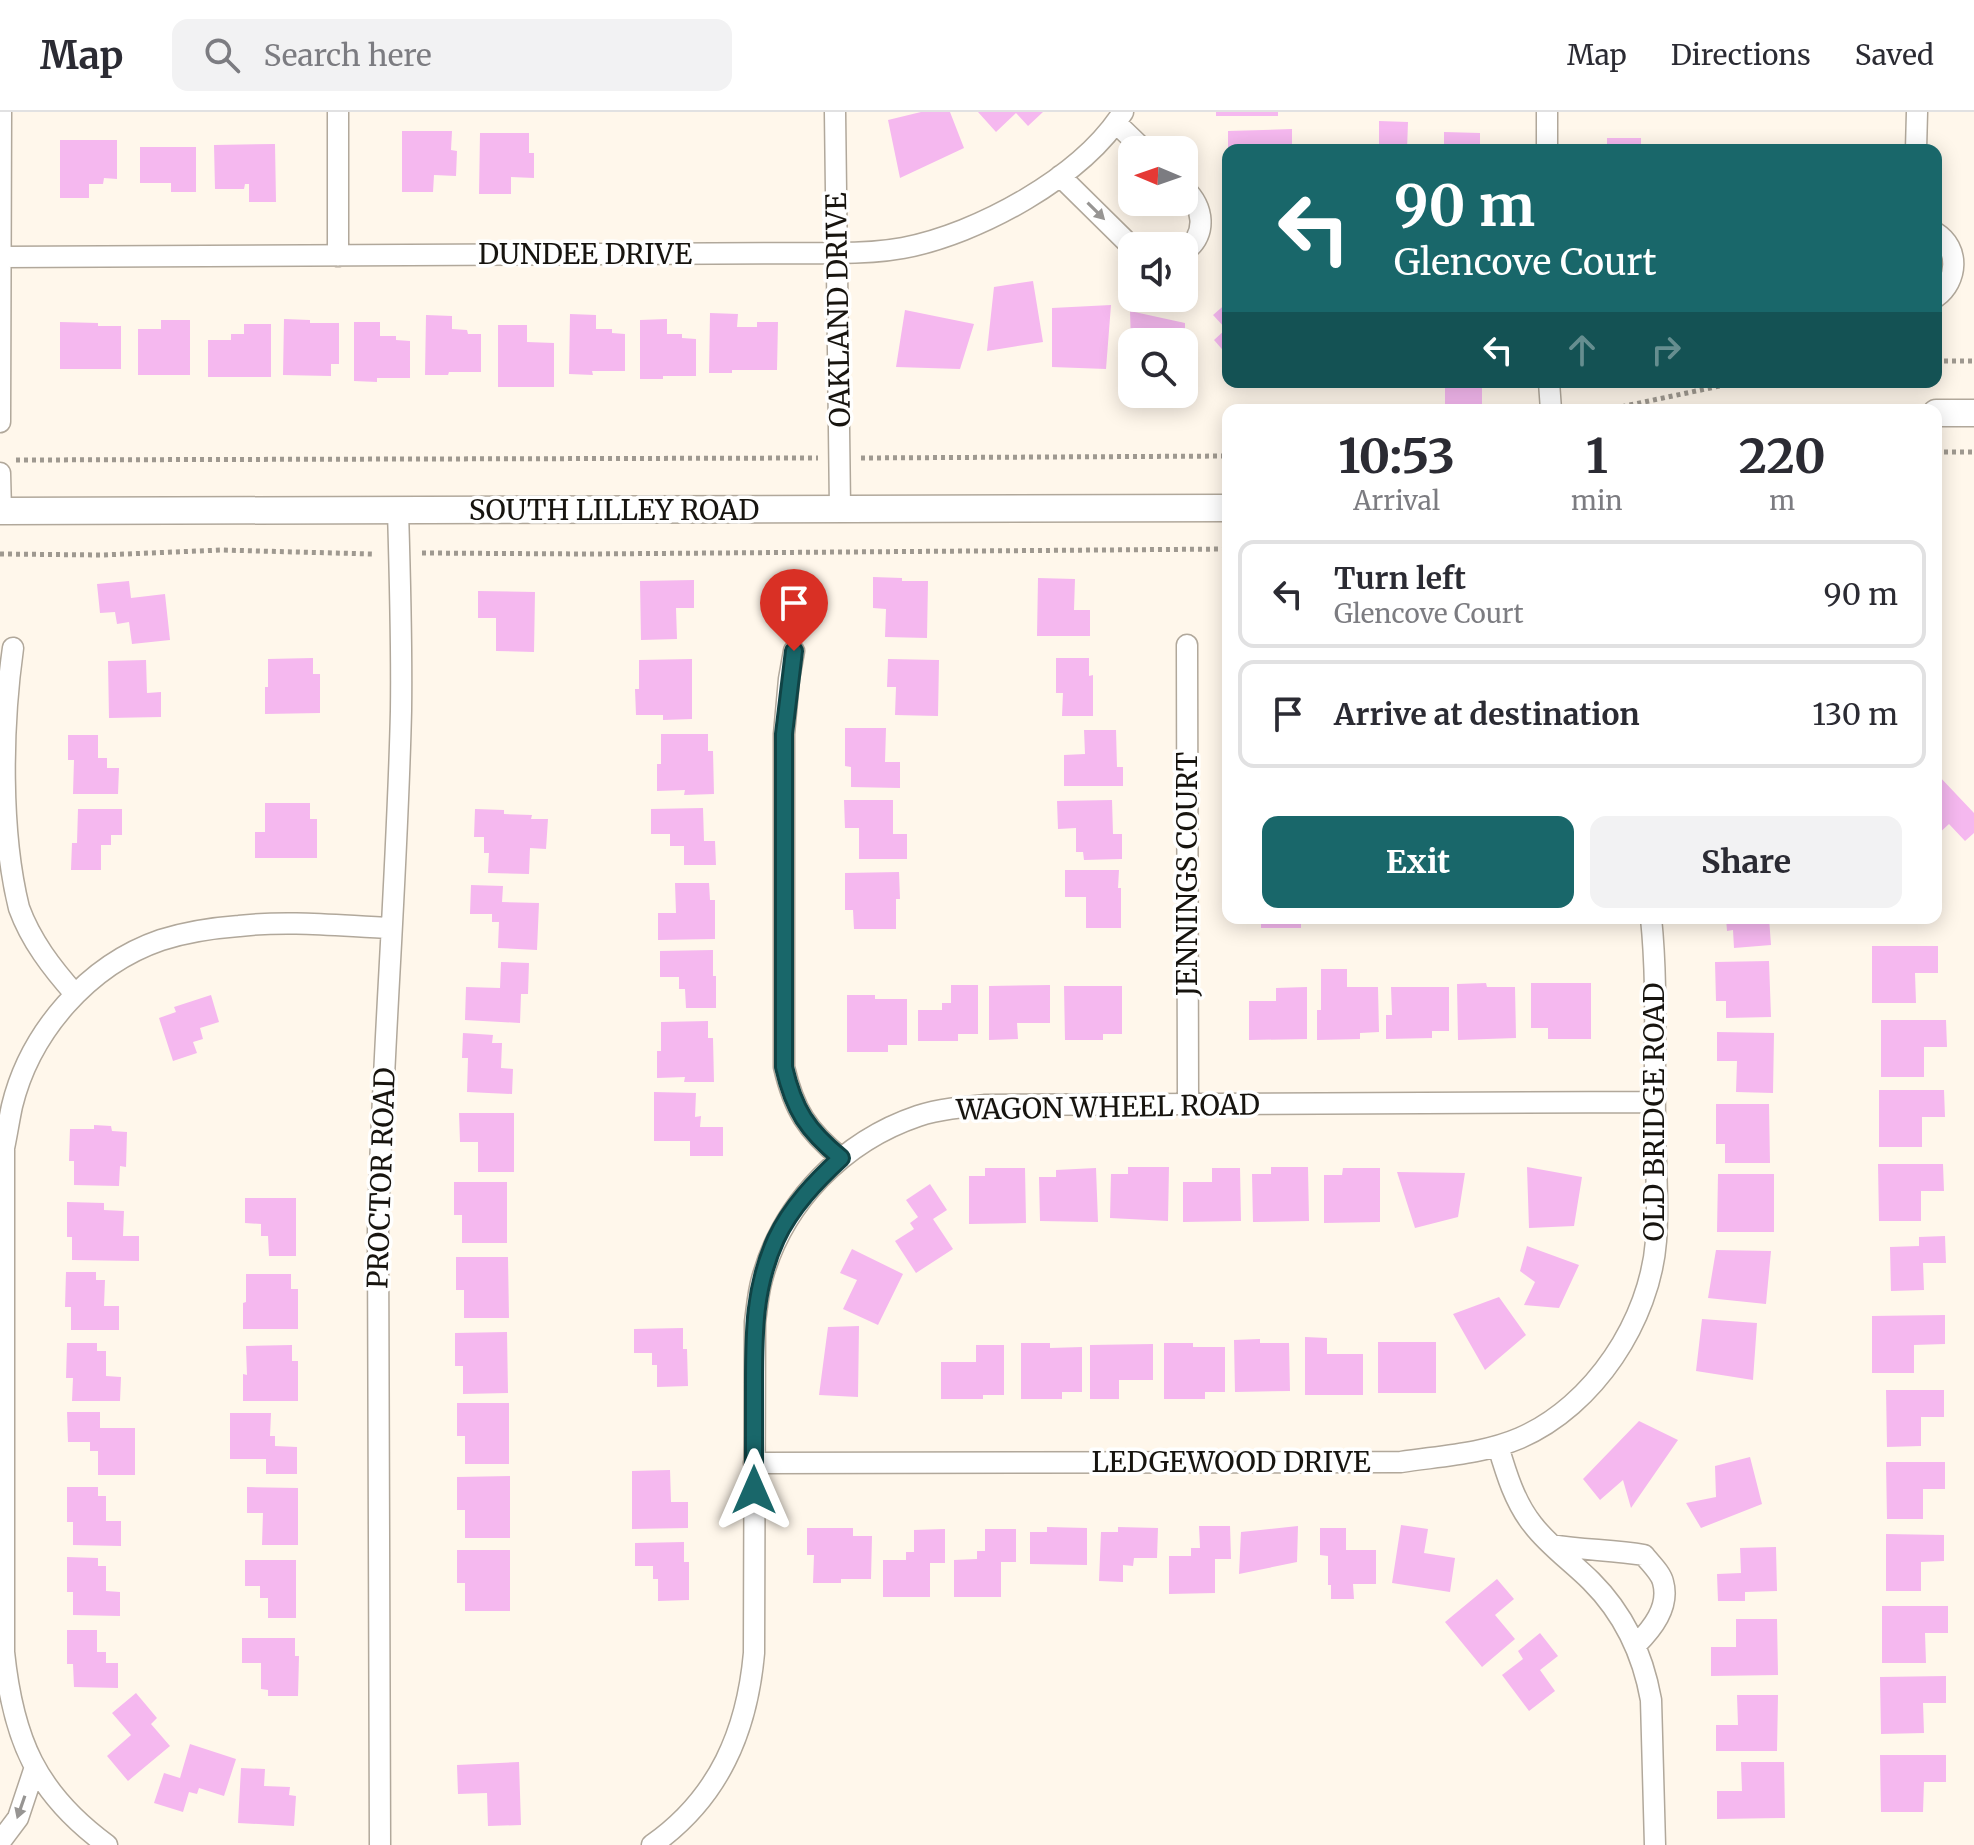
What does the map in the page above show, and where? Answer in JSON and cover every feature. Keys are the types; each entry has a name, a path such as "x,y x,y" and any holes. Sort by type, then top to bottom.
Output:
{"street":[{"path":"0,422 1,112"},
{"path":"338,112 338,256"},
{"name":"OAKLAND DRIVE","path":"835,112 840,508"},
{"path":"1547,112 1547,144"},
{"path":"1916,144 1917,112"},
{"path":"1120,117 1134,136"},
{"name":"DUNDEE DRIVE","path":"2,257 836,253 905,248 955,233 1000,214 1060,176 1091,151 1120,117"},
{"path":"1060,176 1118,233"},
{"path":"1198,206 1198,232"},
{"path":"1942,237 1951,249 1954,263 1952,278 1942,292"},
{"path":"1942,413 1974,413"},
{"path":"1,511 8,466"},
{"name":"SOUTH LILLEY ROAD","path":"1,511 1222,508"},
{"name":"PROCTOR ROAD","path":"380,1845 378,1231 400,712 398,511"},
{"name":"JENNINGS COURT","path":"1187,645 1188,1103"},
{"path":"13,648 4,711 1,800 6,858 19,908 33,939 52,968 75,994"},
{"path":"794,651 784,734 784,1067 790,1091 803,1120 819,1140 841,1158"},
{"name":"OLD BRIDGE ROAD","path":"1641,1304 1656,1244 1655,992 1651,924"},
{"path":"107,1845 77,1822 54,1797 35,1767 14,1715 7,1682 4,1652 4,1148 12,1104 28,1062 48,1026 75,994 129,954 160,940 193,931 241,925 391,928"},
{"name":"WAGON WHEEL ROAD","path":"652,1845 694,1809 714,1782 742,1721 751,1685 754,1653 755,1322 762,1279 777,1239 794,1209 815,1182 841,1158 868,1139 920,1115 985,1105 1654,1102"},
{"name":"LEDGEWOOD DRIVE","path":"754,1463 1401,1462 1498,1446 1522,1437 1580,1397 1609,1365 1641,1304"},
{"path":"1498,1446 1506,1473 1532,1525 1592,1582 1619,1615 1636,1645 1651,1700 1655,1845"},
{"path":"1552,1545 1644,1555 1663,1580 1664,1603 1651,1630 1636,1645"},
{"path":"0,1842 18,1818 35,1767"}],"path":[{"path":"1942,361 1974,361"},
{"path":"1634,404 1710,388"},
{"path":"1942,452 1974,452"},
{"path":"854,458 1222,456"},
{"path":"8,466 819,458"},
{"path":"422,553 1222,549"},
{"path":"0,554 102,555 221,550 372,554"}],"building":[{"path":"921,112 950,112 964,148 900,178 888,120"},
{"path":"978,112 1043,112 1028,126 1016,113 996,132"},
{"path":"1216,112 1278,112 1278,116 1216,116"},
{"path":"1379,121 1408,122 1407,144 1379,144"},
{"path":"1292,129 1292,144 1228,144 1228,131"},
{"path":"402,131 452,131 451,150 457,151 456,176 434,175 433,192 402,192"},
{"path":"1444,132 1480,133 1480,144 1444,144"},
{"path":"480,133 529,133 529,153 534,153 534,178 511,177 511,194 479,194"},
{"path":"1607,138 1641,138 1641,144 1607,144"},
{"path":"60,140 117,140 117,179 104,178 103,184 89,184 89,198 60,198"},
{"path":"275,144 276,202 249,202 249,184 245,184 244,189 215,189 214,145"},
{"path":"140,147 196,147 196,192 171,192 171,183 140,183"},
{"path":"1033,281 1043,342 987,351 994,287"},
{"path":"1111,305 1106,369 1052,367 1052,308"},
{"path":"1222,307 1222,325 1213,315"},
{"path":"905,310 974,324 960,369 896,367"},
{"path":"1130,312 1185,323 1185,328 1131,328"},
{"path":"710,313 738,314 737,327 757,327 757,322 778,322 777,370 709,373"},
{"path":"570,314 596,315 596,329 612,329 612,333 625,334 625,371 569,374"},
{"path":"426,315 452,316 452,329 481,334 481,372 425,375"},
{"path":"284,319 339,323 339,364 331,364 331,376 283,375"},
{"path":"667,319 667,334 682,334 682,338 696,339 696,376 640,379 640,320"},
{"path":"161,320 190,320 190,375 138,375 138,329 161,329"},
{"path":"60,322 121,326 121,369 60,369"},
{"path":"354,322 380,322 380,336 396,336 396,340 410,341 410,378 354,381"},
{"path":"244,324 271,324 271,377 208,377 208,340 231,340 231,334 244,334"},
{"path":"498,325 527,325 527,342 554,343 554,387 498,387"},
{"path":"1222,333 1222,349 1214,340"},
{"path":"1445,388 1482,388 1482,404 1445,404"},
{"path":"873,577 928,581 927,638 885,637 886,609 873,608"},
{"path":"1038,578 1075,579 1074,610 1090,610 1090,636 1037,636"},
{"path":"694,580 694,608 676,608 677,639 641,640 640,581"},
{"path":"129,581 131,598 165,594 170,640 132,644 129,622 117,624 115,612 100,613 97,584"},
{"path":"478,591 535,592 534,652 496,651 496,618 478,618"},
{"path":"313,658 313,674 320,674 320,713 265,714 268,659"},
{"path":"1056,658 1089,658 1089,676 1093,675 1093,716 1062,716 1063,693 1056,693"},
{"path":"692,659 692,719 663,720 663,715 636,715 635,689 639,689 639,660"},
{"path":"888,659 939,660 938,716 895,715 896,687 887,687"},
{"path":"146,660 147,693 161,692 161,717 109,718 108,661"},
{"path":"845,728 886,728 885,762 900,762 900,788 851,787 851,767 845,766"},
{"path":"1084,730 1116,730 1117,767 1123,767 1123,786 1064,786 1064,755 1085,754"},
{"path":"661,734 708,734 708,751 713,751 714,794 684,795 685,790 657,791"},
{"path":"68,735 98,735 98,758 107,758 107,768 119,768 118,794 73,794 74,760 68,760"},
{"path":"1942,779 1974,813 1974,833 1965,841 1949,824 1942,830"},
{"path":"844,800 893,800 893,834 907,834 907,859 859,859 859,828 845,828"},
{"path":"1112,800 1113,834 1122,834 1122,859 1084,860 1083,852 1076,852 1076,828 1058,829 1057,801"},
{"path":"265,803 310,803 310,819 317,819 317,858 255,858 255,832 265,832"},
{"path":"703,808 704,841 715,841 716,865 684,865 684,846 670,846 670,834 651,834 651,809"},
{"path":"78,809 122,809 122,835 111,835 111,845 101,845 101,870 71,870 72,843 77,843"},
{"path":"475,809 504,810 504,814 548,819 546,849 530,848 529,874 488,873 489,853 484,853 484,837 474,837"},
{"path":"1065,870 1119,870 1121,928 1086,928 1086,897 1065,897"},
{"path":"899,872 900,899 896,899 896,929 854,929 853,910 845,910 845,873"},
{"path":"675,883 709,883 710,900 715,900 715,939 658,940 658,913 676,913"},
{"path":"471,885 503,886 502,902 539,903 537,950 498,948 499,922 492,922 492,914 470,914"},
{"path":"1261,924 1301,924 1301,928 1261,928"},
{"path":"1726,924 1769,924 1771,945 1734,948 1733,930 1727,931"},
{"path":"1872,946 1938,946 1938,973 1915,973 1916,1003 1872,1003"},
{"path":"713,950 716,1008 686,1008 685,989 679,989 679,977 660,977 660,951"},
{"path":"1769,961 1771,1017 1726,1018 1726,1001 1716,1001 1715,962"},
{"path":"501,962 529,963 528,994 521,994 520,1023 465,1020 466,987 500,988"},
{"path":"1321,969 1347,969 1347,987 1378,987 1379,1032 1360,1033 1360,1039 1317,1040"},
{"path":"1486,983 1487,987 1515,987 1516,1038 1458,1040 1457,984"},
{"path":"1531,983 1591,983 1591,1039 1548,1039 1548,1028 1531,1028"},
{"path":"951,985 978,985 978,1034 958,1034 958,1041 918,1041 918,1010 942,1010 942,1003 951,1003"},
{"path":"1050,985 1050,1023 1017,1023 1018,1039 989,1040 989,986"},
{"path":"1064,986 1122,986 1122,1034 1103,1034 1103,1040 1065,1040"},
{"path":"1307,987 1307,1039 1249,1040 1249,1001 1276,1001 1276,988"},
{"path":"1391,987 1449,987 1449,1031 1432,1031 1432,1038 1386,1039 1386,1015 1392,1015"},
{"path":"211,995 219,1022 200,1028 203,1039 193,1042 197,1053 173,1061 159,1018 176,1012 174,1007"},
{"path":"847,995 907,999 907,1045 888,1045 888,1052 847,1052"},
{"path":"1881,1020 1946,1020 1947,1047 1924,1047 1924,1077 1881,1077"},
{"path":"708,1021 708,1038 713,1038 714,1082 684,1082 685,1077 657,1078 661,1022"},
{"path":"1717,1032 1774,1033 1773,1093 1736,1092 1737,1061 1717,1061"},
{"path":"463,1033 493,1035 492,1043 502,1043 501,1068 513,1069 512,1094 467,1092 468,1058 462,1058"},
{"path":"1879,1090 1944,1090 1945,1117 1922,1117 1922,1147 1879,1147"},
{"path":"654,1092 696,1093 695,1117 701,1116 700,1127 723,1127 723,1156 690,1156 690,1141 654,1141"},
{"path":"1716,1104 1769,1104 1770,1163 1725,1163 1725,1144 1716,1144"},
{"path":"459,1113 514,1113 514,1172 478,1172 478,1142 460,1142"},
{"path":"94,1125 111,1126 112,1131 127,1132 126,1167 120,1166 119,1186 74,1185 74,1161 69,1161 70,1129 94,1129"},
{"path":"1878,1164 1943,1164 1944,1191 1921,1191 1921,1221 1879,1221"},
{"path":"1128,1167 1169,1167 1168,1221 1110,1218 1111,1174 1128,1174"},
{"path":"1271,1167 1308,1167 1309,1221 1253,1222 1252,1174 1271,1174"},
{"path":"1527,1167 1582,1177 1574,1226 1529,1228"},
{"path":"985,1168 1025,1168 1026,1223 969,1224 969,1176 985,1176"},
{"path":"1096,1168 1098,1222 1040,1221 1039,1177 1056,1177 1056,1170"},
{"path":"1212,1168 1240,1168 1241,1221 1183,1222 1183,1182 1212,1182"},
{"path":"1343,1168 1380,1168 1380,1222 1324,1223 1324,1175 1342,1175"},
{"path":"1397,1172 1465,1173 1458,1217 1415,1228"},
{"path":"1718,1174 1774,1174 1774,1232 1717,1232"},
{"path":"454,1182 507,1182 507,1243 462,1243 462,1215 454,1215"},
{"path":"930,1184 947,1210 933,1219 953,1249 916,1273 895,1241 914,1229 910,1223 918,1217 906,1200"},
{"path":"245,1198 296,1198 296,1256 269,1256 268,1236 261,1236 261,1224 245,1223"},
{"path":"67,1202 104,1203 104,1210 124,1211 123,1236 139,1236 139,1261 72,1260 72,1237 67,1237"},
{"path":"1945,1236 1946,1263 1923,1263 1924,1290 1891,1291 1890,1247 1919,1246 1919,1237"},
{"path":"1527,1246 1579,1265 1559,1308 1524,1305 1535,1282 1520,1271"},
{"path":"852,1249 903,1274 878,1325 843,1309 857,1280 840,1273"},
{"path":"1716,1250 1771,1251 1766,1304 1708,1298"},
{"path":"456,1257 508,1257 509,1318 464,1318 464,1290 456,1290"},
{"path":"66,1272 96,1272 96,1280 105,1280 104,1306 119,1306 119,1330 71,1330 71,1307 65,1307"},
{"path":"246,1274 291,1274 291,1289 298,1289 298,1329 243,1329"},
{"path":"1499,1297 1526,1335 1485,1370 1453,1314"},
{"path":"1945,1315 1945,1344 1914,1345 1914,1373 1872,1373 1872,1316"},
{"path":"1702,1319 1757,1323 1753,1380 1696,1371"},
{"path":"859,1326 858,1397 819,1395 828,1327"},
{"path":"683,1328 688,1386 657,1387 657,1365 652,1365 652,1353 634,1353 634,1329"},
{"path":"507,1332 508,1393 463,1394 463,1366 455,1366 455,1333"},
{"path":"1305,1337 1327,1338 1327,1354 1363,1354 1363,1395 1305,1395"},
{"path":"1260,1339 1260,1343 1289,1343 1290,1391 1235,1392 1234,1340"},
{"path":"1378,1342 1436,1342 1436,1393 1378,1393"},
{"path":"67,1343 97,1343 97,1351 106,1351 106,1376 121,1377 120,1401 72,1401 73,1378 66,1378"},
{"path":"1021,1343 1050,1343 1050,1348 1082,1347 1082,1392 1062,1392 1062,1399 1021,1399"},
{"path":"1164,1343 1225,1347 1225,1392 1205,1392 1205,1399 1164,1399"},
{"path":"1153,1344 1153,1380 1119,1380 1119,1399 1090,1399 1090,1345"},
{"path":"292,1345 292,1361 298,1361 298,1401 243,1401 243,1374 247,1375 246,1346"},
{"path":"976,1345 1004,1345 1004,1395 983,1395 983,1399 941,1399 941,1362 976,1362"},
{"path":"1886,1390 1944,1390 1944,1417 1921,1417 1921,1446 1887,1447"},
{"path":"457,1403 509,1403 509,1464 465,1464 465,1436 457,1436"},
{"path":"67,1412 100,1412 100,1428 135,1428 135,1475 98,1475 98,1451 90,1451 90,1442 68,1442"},
{"path":"230,1413 271,1413 270,1436 275,1436 275,1446 297,1447 297,1474 266,1474 266,1459 230,1459"},
{"path":"1639,1421 1678,1440 1631,1508 1623,1480 1600,1500 1583,1479"},
{"path":"1750,1457 1762,1504 1701,1528 1686,1503 1716,1497 1715,1466"},
{"path":"1886,1462 1945,1462 1945,1489 1923,1489 1923,1519 1887,1519"},
{"path":"670,1470 671,1502 688,1502 688,1528 632,1529 632,1471"},
{"path":"510,1476 510,1538 465,1538 465,1510 457,1510 457,1477"},
{"path":"67,1487 98,1487 98,1496 106,1496 106,1521 121,1521 121,1546 73,1545 73,1522 67,1522"},
{"path":"247,1487 298,1488 298,1545 262,1545 263,1513 247,1513"},
{"path":"1401,1525 1428,1529 1424,1553 1455,1558 1450,1592 1392,1583"},
{"path":"1199,1526 1230,1526 1231,1559 1215,1559 1215,1593 1169,1594 1169,1556 1191,1556 1191,1548 1200,1548"},
{"path":"1298,1526 1297,1562 1239,1574 1241,1532"},
{"path":"1047,1527 1087,1528 1087,1565 1030,1564 1030,1532 1047,1532"},
{"path":"1118,1527 1158,1528 1157,1558 1134,1558 1133,1566 1123,1565 1123,1582 1099,1581 1101,1532 1118,1532"},
{"path":"807,1528 853,1528 853,1536 872,1536 871,1579 813,1583 814,1555 807,1555"},
{"path":"1320,1528 1346,1528 1346,1550 1376,1550 1376,1584 1353,1584 1354,1599 1331,1599 1328,1556 1320,1555"},
{"path":"945,1529 945,1563 930,1563 930,1597 883,1597 883,1560 906,1560 906,1552 914,1552 914,1530"},
{"path":"985,1529 1016,1529 1016,1562 1001,1562 1001,1597 954,1597 954,1560 977,1559 977,1551 985,1551"},
{"path":"1886,1534 1944,1535 1944,1561 1921,1562 1921,1591 1886,1591"},
{"path":"684,1542 684,1562 689,1562 689,1600 658,1601 658,1579 653,1579 653,1566 635,1566 635,1543"},
{"path":"1776,1547 1777,1591 1745,1592 1745,1601 1718,1601 1717,1574 1741,1573 1740,1548"},
{"path":"457,1550 510,1550 510,1611 465,1611 465,1583 457,1583"},
{"path":"67,1557 98,1558 98,1566 106,1566 106,1591 120,1592 120,1616 73,1615 73,1592 67,1592"},
{"path":"245,1560 296,1560 296,1618 268,1618 268,1598 260,1598 260,1586 245,1586"},
{"path":"1497,1579 1514,1599 1495,1615 1515,1639 1482,1667 1445,1622"},
{"path":"1882,1606 1948,1606 1948,1633 1925,1633 1926,1663 1882,1663"},
{"path":"1736,1619 1777,1619 1778,1675 1711,1676 1711,1647 1736,1647"},
{"path":"67,1630 97,1630 97,1652 106,1652 106,1663 118,1663 118,1688 74,1687 73,1664 67,1664"},
{"path":"1540,1633 1558,1656 1540,1670 1555,1691 1529,1711 1502,1675 1523,1659 1518,1651"},
{"path":"242,1638 295,1638 295,1656 299,1656 298,1696 268,1696 268,1690 261,1689 261,1663 242,1663"},
{"path":"1946,1676 1946,1703 1923,1703 1924,1733 1881,1734 1880,1677"},
{"path":"136,1693 157,1718 151,1724 170,1746 128,1781 107,1756 131,1735 112,1713"},
{"path":"1737,1695 1778,1695 1777,1751 1716,1751 1716,1725 1738,1725"},
{"path":"190,1744 236,1759 224,1796 199,1788 197,1794 189,1792 183,1812 154,1803 164,1773 180,1778"},
{"path":"1880,1755 1946,1755 1946,1782 1924,1782 1923,1812 1881,1812"},
{"path":"519,1762 521,1825 488,1826 487,1793 458,1794 457,1765"},
{"path":"1741,1762 1784,1762 1785,1818 1717,1819 1717,1791 1742,1791"},
{"path":"241,1768 265,1769 264,1786 290,1787 289,1795 296,1796 294,1826 238,1823"}],"route":[{"path":"754,1490 755,1322 762,1279 777,1239 794,1209 815,1182 841,1158 819,1140 803,1120 790,1091 784,1067 784,734 794,651"}]}
